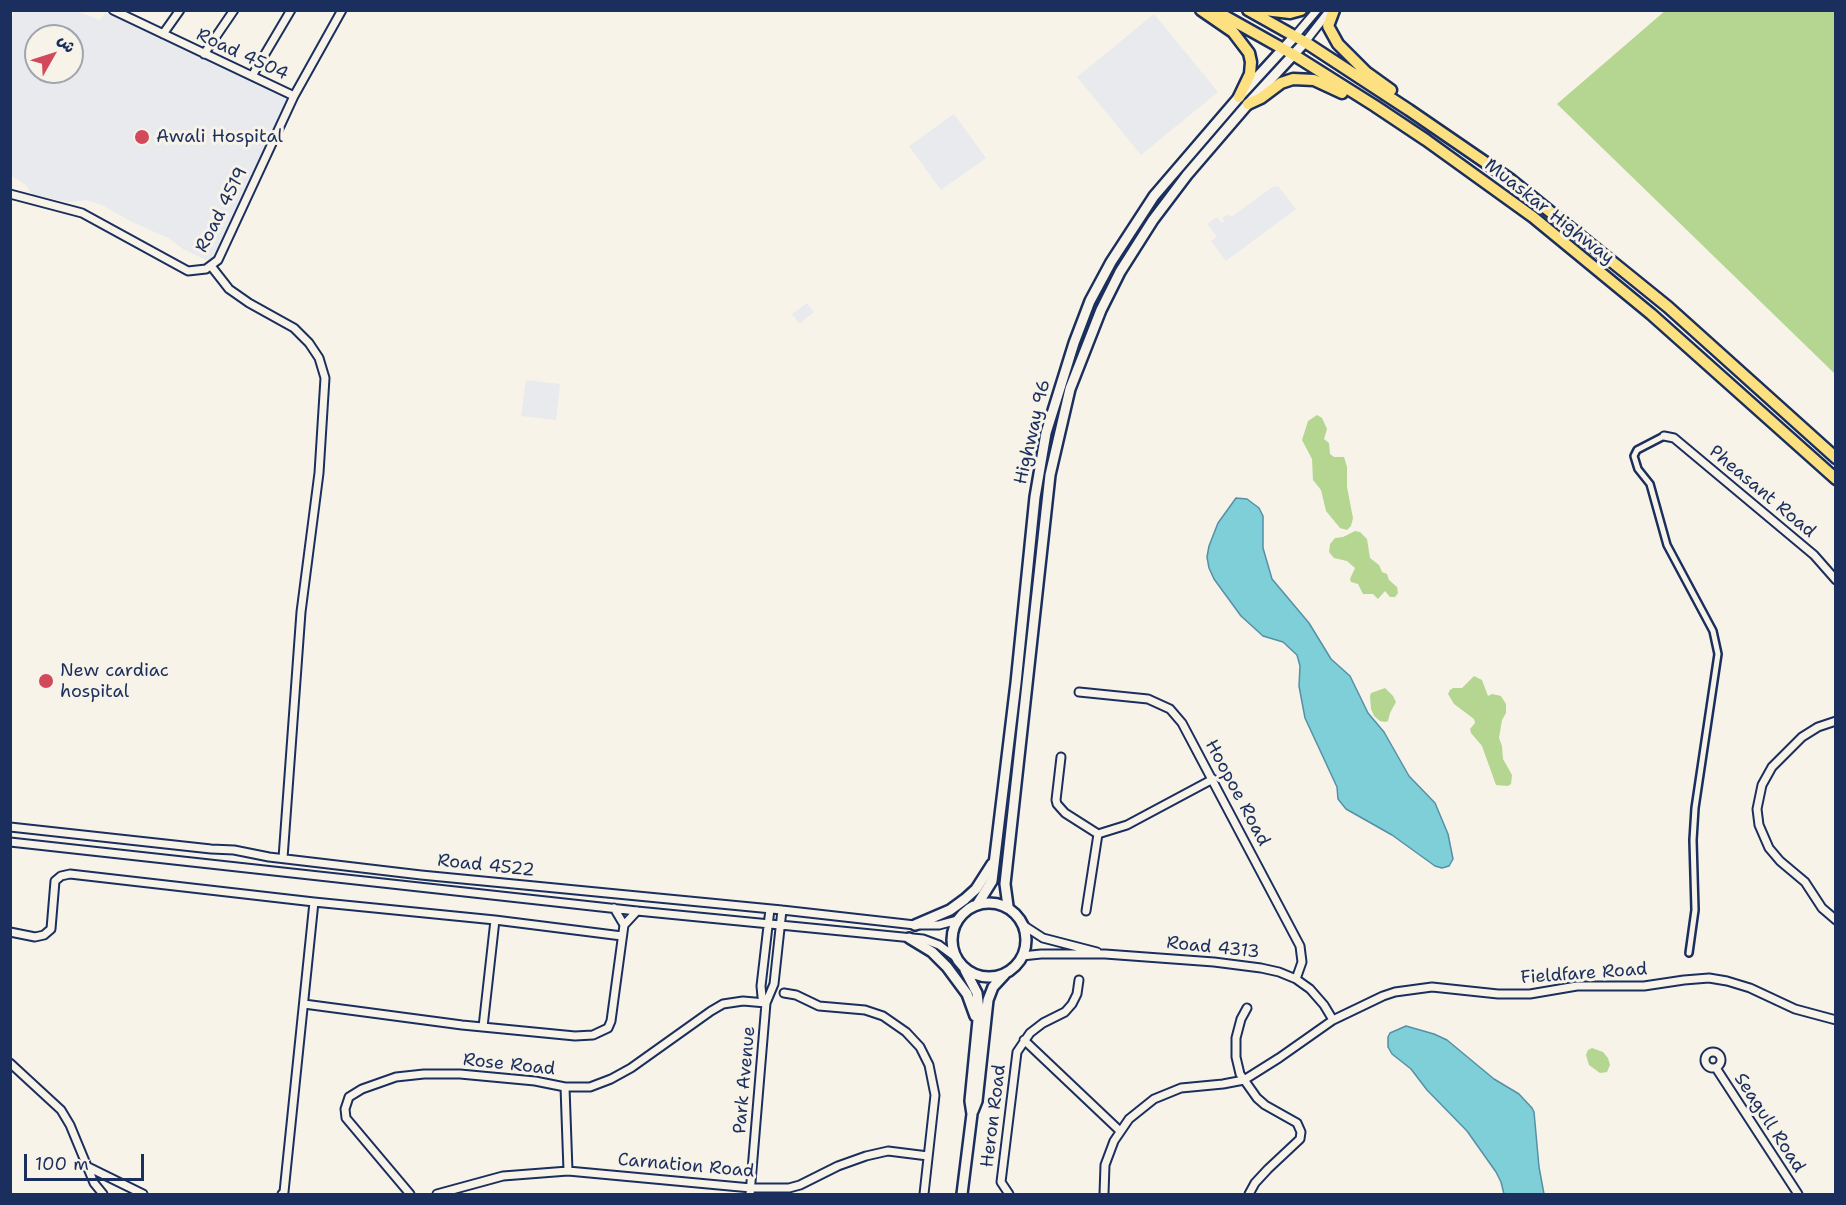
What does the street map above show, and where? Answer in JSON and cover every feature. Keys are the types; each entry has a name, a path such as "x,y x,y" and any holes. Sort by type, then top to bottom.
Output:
{"main road":[{"path":"1201,10 1233,32 1249,53 1250,74 1243,101 1261,98 1281,83 1299,79 1314,80 1357,102 1375,106"},
{"name":"Muaskar Highway","path":"1214,10 1294,55 1375,106 1493,188 1573,249 1651,314 1836,479"},
{"name":"Muaskar Highway","path":"1248,10 1305,42 1511,180 1668,307 1836,458"},
{"path":"1265,10 1290,13 1300,10"},
{"path":"1332,10 1328,26 1338,45 1366,72 1398,95 1409,110"}],"street":[{"path":"163,34 180,10"},
{"path":"204,54 234,10"},
{"path":"252,76 291,10"},
{"name":"Road 4519","path":"10,194 82,213 188,271 197,271 210,266 218,260 294,96 342,10"},
{"path":"1295,36 1317,10"},
{"path":"1305,42 1332,10"},
{"name":"Road 4504","path":"119,12 294,96"},
{"name":"Highway 96","path":"1008,906 1005,884 1006,865 1050,475 1070,389 1101,310 1120,272 1152,220 1295,36"},
{"name":"Highway 96","path":"977,905 992,881 1035,497 1046,433 1058,389 1090,301 1111,262 1154,196 1243,101 1294,55 1305,42"},
{"path":"210,266 229,289 294,328 309,343 319,358 325,378 321,449 301,612 283,858"},
{"path":"1664,436 1637,450 1634,456 1638,470 1650,484 1667,545 1713,631 1719,654 1695,808 1692,840 1695,910 1689,952"},
{"name":"Pheasant Road","path":"1664,436 1674,438 1806,547 1836,580"},
{"name":"Hoopoe Road","path":"1079,692 1148,699 1170,709 1182,723 1300,946 1302,962 1296,979"},
{"path":"1836,721 1818,727 1802,737 1772,767 1762,785 1757,809 1759,825 1769,848 1780,861 1805,882 1822,908 1836,920"},
{"path":"1062,757 1057,804 1065,813 1098,834 1127,825 1213,779"},
{"name":"Road 4522","path":"10,827 234,850 283,858 580,891 915,925 939,925 958,920"},
{"path":"1086,911 1098,834"},
{"name":"Road 4522","path":"10,842 637,911 923,939 939,945 954,956"},
{"path":"915,925 950,910 965,899 976,889 995,859"},
{"path":"10,933 35,937 44,935 51,929 55,881 61,876 70,874 622,936"},
{"path":"282,1194 314,902"},
{"path":"962,1194 972,1114 977,1101 988,1000 993,987 1022,956 1026,944 1023,925 1018,915 1008,906 987,902 966,911 958,920 951,944 954,956 966,970 977,993 978,1027 970,1101 972,1114"},
{"path":"614,908 624,925"},
{"name":"Park Avenue","path":"766,1003 761,993 761,982 770,924 770,909"},
{"name":"Park Avenue","path":"750,1191 766,1003 774,984 782,910"},
{"path":"304,1004 483,1027 576,1036 593,1035 608,1028 611,1021 624,925 637,911"},
{"path":"483,1027 483,1010 495,920"},
{"name":"Road 4313","path":"1023,925 1043,938 1105,954"},
{"path":"909,938 939,957 959,982 967,994 978,1027"},
{"name":"Road 4313","path":"1022,956 1105,954 1247,965 1279,972 1296,979 1310,989 1333,1020"},
{"path":"966,970 982,977 1005,974"},
{"name":"Fieldfare Road","path":"1244,1080 1333,1020 1383,996 1432,987 1522,994 1577,986 1644,986 1709,978 1750,987 1795,1009 1836,1020"},
{"path":"1079,980 1077,994 1065,1012 1042,1023 1023,1040 1120,1131"},
{"path":"761,982 774,984"},
{"path":"784,993 796,995 819,1006 874,1013 899,1026 914,1039 929,1065 935,1095 924,1194"},
{"name":"Rose Road","path":"410,1194 346,1118 345,1109 349,1096 377,1082 424,1074 460,1074 536,1081 565,1087 590,1087 631,1068 723,1004 743,1001 766,1003"},
{"path":"1247,1008 1236,1038 1238,1068 1244,1080 1265,1105 1297,1123 1301,1132 1300,1139 1268,1169 1249,1194"},
{"name":"Heron Road","path":"1009,1194 1001,1182 1017,1052 1023,1040"},
{"path":"10,1063 61,1110 70,1125 94,1183 103,1194"},
{"name":"Seagull Road","path":"1716,1068 1798,1194"},
{"path":"1104,1194 1105,1165 1110,1149 1120,1131 1134,1114 1163,1094 1181,1088 1244,1080"},
{"path":"565,1087 568,1171"},
{"name":"Carnation Road","path":"437,1194 503,1176 568,1171 750,1191 800,1185 850,1161 888,1151 928,1156"},
{"path":"86,1166 142,1194"}],"shaded area":[{"name":"Awali Hospital","path":"15,11 76,11 100,20 105,13 286,94 290,98 214,258 206,260 102,205 87,200 69,202 34,195 26,185 10,175 10,21"},
{"path":"1154,14 1218,92 1141,155 1077,77"},
{"path":"954,114 986,158 941,190 909,146"},
{"path":"1274,186 1279,187 1296,209 1226,261 1211,241 1217,237 1207,224 1217,217 1222,223 1224,221 1222,218 1228,214 1231,217"},
{"path":"807,303 814,312 799,324 792,314"},
{"path":"526,380 560,384 556,420 521,416"}],"green space":[{"path":"1666,10 1835,11 1835,374 1557,104"},
{"path":"1317,415 1322,418 1327,429 1324,439 1329,443 1330,454 1334,457 1344,457 1347,467 1347,487 1353,518 1347,530 1340,528 1326,511 1321,490 1313,480 1312,459 1302,440 1308,421"},
{"path":"1355,531 1360,532 1367,539 1370,558 1379,565 1382,572 1387,574 1389,580 1397,587 1398,593 1395,597 1390,597 1385,591 1378,599 1373,594 1363,594 1358,584 1351,582 1350,579 1355,568 1347,561 1334,558 1329,552 1330,544 1335,538"},
{"path":"1474,676 1482,680 1488,696 1492,694 1501,696 1506,704 1506,713 1502,720 1499,738 1503,759 1512,775 1511,784 1508,786 1496,785 1482,746 1471,733 1470,729 1475,723 1474,719 1454,704 1448,694 1453,688 1462,688"},
{"path":"1385,688 1396,702 1388,721 1385,722 1374,716 1370,696 1371,693"},
{"path":"1592,1048 1603,1052 1608,1058 1610,1065 1607,1072 1600,1073 1589,1065 1586,1055"}],"water":[{"path":"1236,498 1247,499 1259,508 1263,516 1263,548 1272,579 1309,623 1331,659 1350,676 1368,713 1384,732 1409,776 1435,803 1448,834 1453,859 1449,866 1442,868 1435,866 1392,835 1346,809 1338,799 1337,787 1305,718 1299,686 1300,666 1297,655 1283,642 1263,636 1241,616 1214,579 1209,568 1207,557 1209,546 1218,523"},
{"path":"1406,1026 1447,1040 1494,1079 1519,1094 1532,1108 1544,1194 1504,1194 1496,1172 1467,1131 1427,1090 1411,1069 1392,1054 1388,1047 1390,1033"}],"place":[{"name":"Awali Hospital","path":"142,137"},
{"name":"New cardiac hospital","path":"46,681"}]}
